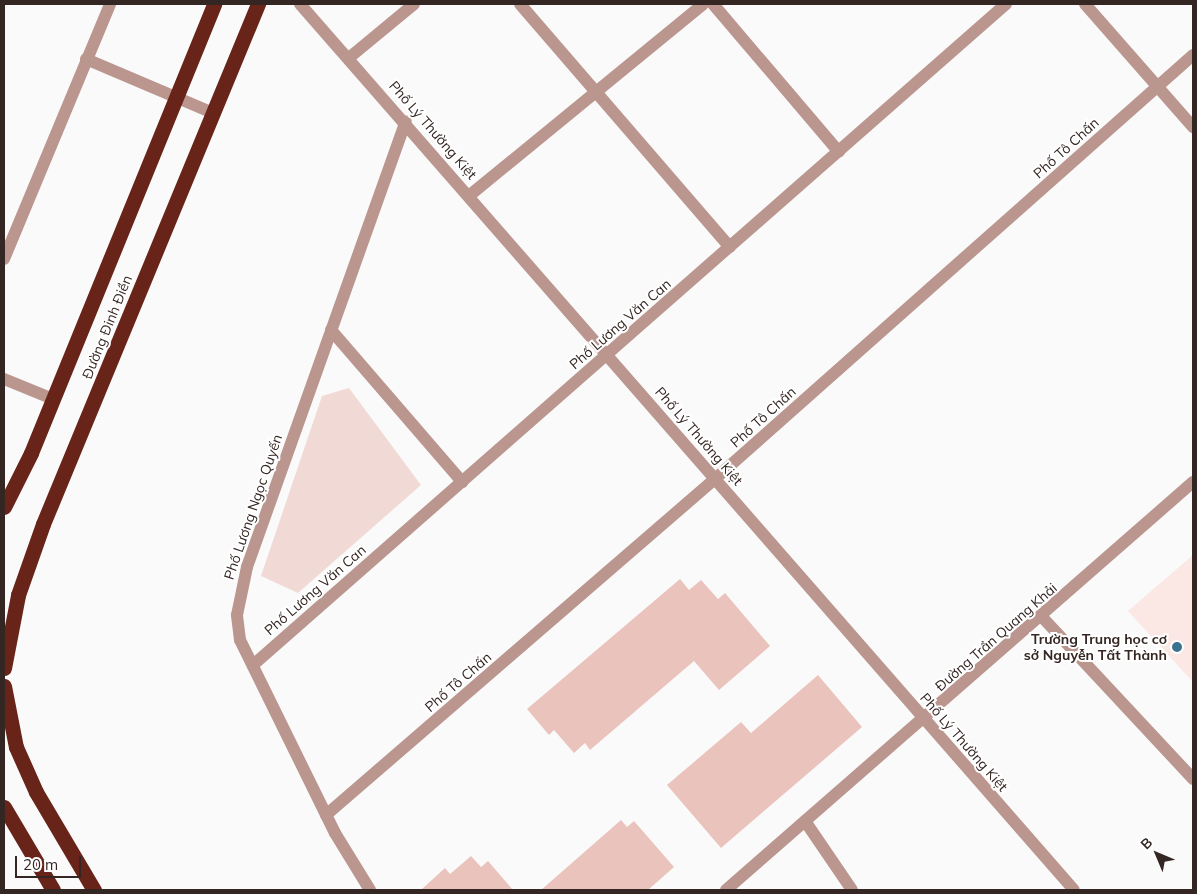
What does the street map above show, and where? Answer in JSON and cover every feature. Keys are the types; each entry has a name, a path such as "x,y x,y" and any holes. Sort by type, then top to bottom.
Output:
{"highway":[{"name":"Đường Đinh Điền","path":"4,507 54,398 214,4"},
{"name":"Đường Đinh Điền","path":"4,668 18,595 43,524 258,4"},
{"path":"4,686 16,747 36,792 94,890"},
{"path":"4,807 53,890"}],"street":[{"path":"4,259 110,4"},
{"name":"Phố Lý Thường Kiệt","path":"300,4 406,121 924,720 1074,890"},
{"path":"350,58 414,4"},
{"path":"520,4 730,248"},
{"path":"470,195 703,4"},
{"path":"713,4 839,152"},
{"name":"Phố Lương Văn Can","path":"253,665 1006,4"},
{"path":"1085,4 1193,127"},
{"name":"Phố Tô Chấn","path":"326,815 716,478 1193,55"},
{"path":"86,59 175,99 213,113"},
{"name":"Phố Lương Ngọc Quyến","path":"370,890 326,815 240,640 239,593 406,121"},
{"path":"331,330 462,482"},
{"path":"4,379 54,398"},
{"name":"Đường Trần Quang Khải","path":"726,890 1043,618 1193,482"},
{"path":"1043,618 1193,779"},
{"path":"805,821 852,890"}],"shaded area":[{"path":"349,388 421,485 298,593 261,576 322,396"},
{"name":"Trường Trung học cơ sở Nguyễn Tất Thành","path":"1193,555 1193,682 1128,611"}],"building":[{"path":"680,579 689,590 701,580 718,599 725,593 770,646 719,690 694,661 590,750 585,743 574,753 554,730 549,735 527,709"},
{"path":"818,675 862,727 721,848 667,785 741,722 751,733"},
{"path":"621,820 627,827 634,821 674,867 648,890 541,890"},
{"path":"471,856 481,867 488,861 513,890 422,889 445,868 450,874"}],"place":[{"name":"Trường Trung học cơ sở Nguyễn Tất Thành","path":"1177,647"}]}
